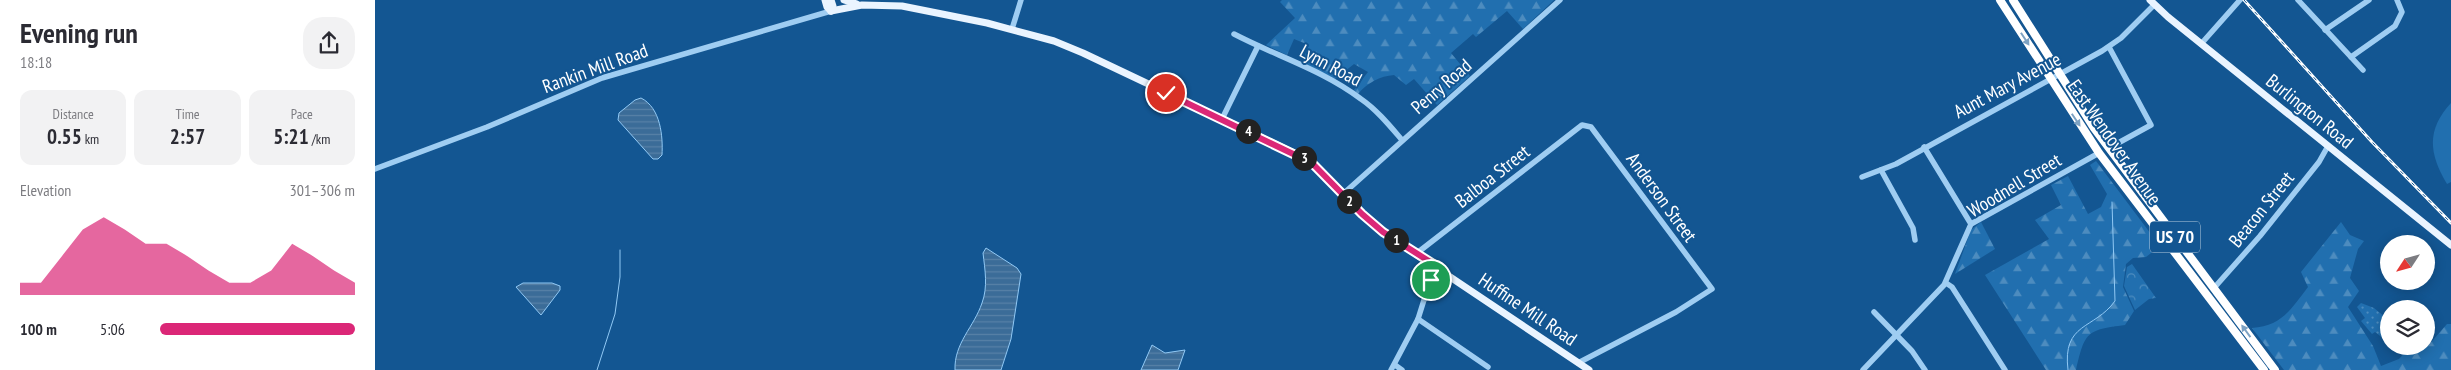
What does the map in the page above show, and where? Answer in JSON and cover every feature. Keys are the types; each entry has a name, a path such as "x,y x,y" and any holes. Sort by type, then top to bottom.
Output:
{"highway":[{"name":"East Wendover Avenue","path":"2000,0 2099,153 2262,370"},
{"name":"East Wendover Avenue","path":"2013,0 2109,148 2275,370"}],"main road":[{"path":"825,0 827,7 831,11 833,6 831,0"},
{"path":"844,0 862,6"},
{"name":"Burlington Road","path":"2152,2 2201,44 2451,245"},
{"name":"Huffine Mill Road","path":"831,11 862,6 902,6 1012,29 1081,52 1298,155 1321,172 1362,214 1383,232 1435,265 1589,370"}],"street":[{"path":"1012,29 1021,0"},
{"name":"Penry Road","path":"1343,194 1560,0"},
{"path":"2201,44 2240,0"},
{"path":"2298,0 2363,70"},
{"path":"2325,30 2369,0"},
{"path":"2351,57 2395,26 2402,12 2397,0"},
{"name":"Aunt Mary Avenue","path":"1863,176 1881,170 2109,47 2152,2"},
{"name":"Rankin Mill Road","path":"375,169 487,127 596,80 831,11"},
{"name":"Lynn Road","path":"1234,34 1302,65 1361,99 1403,140"},
{"path":"1222,119 1258,46"},
{"path":"2109,47 2151,125 2109,148"},
{"name":"Balboa Street","path":"1417,253 1582,125 1587,125"},
{"name":"Anderson Street","path":"1578,363 1676,312 1712,289 1599,135 1587,125"},
{"name":"Beacon Street","path":"2214,288 2260,236 2313,170 2328,146"},
{"path":"1924,147 1971,224"},
{"name":"Woodnell Street","path":"1863,370 1935,297 1946,282 1971,224 2099,153"},
{"path":"1881,170 1913,228 1915,240"},
{"path":"1402,370 1393,367 1419,319 1435,265"},
{"path":"1946,282 1952,287 2005,370"},
{"path":"1874,312 1912,351 1925,370"},
{"path":"1419,319 1488,367"}],"green space":[{"path":"1282,0 1554,0 1523,29 1507,11 1476,37 1473,34 1451,53 1470,76 1437,105 1414,79 1406,85 1394,75 1384,77 1370,83 1358,94 1354,90 1368,72 1354,64 1335,79 1302,62 1309,45 1294,39 1287,55 1266,45 1295,18 1280,2"},
{"path":"2451,103 2451,182 2447,184 2437,162 2433,142 2437,123"},
{"path":"2096,161 2160,246 2146,257 2133,258 2126,264 2123,287 2134,311 2125,325 2102,329 2089,335 2082,348 2076,370 2046,370 1985,275 2049,239 2035,220 2061,205 2051,185 2068,176 2088,214 2101,207 2107,194 2090,165"},
{"path":"1981,222 1995,249 1955,274 1971,230"},
{"path":"2341,222 2350,235 2364,241 2358,249 2350,278 2359,291 2348,307 2373,346 2381,366 2399,359 2403,355 2435,355 2435,338 2447,324 2451,324 2451,370 2284,370 2252,328 2271,324 2291,309 2308,287 2301,272"},
{"path":"2132,264 2156,298 2149,299 2135,310 2124,286 2127,267"},
{"path":"2361,303 2374,308 2380,313 2380,336 2375,332 2372,334 2361,321 2365,318 2357,307"}],"shaded area":[{"path":"641,98 648,103 657,116 662,140 662,155 658,159 653,159 618,120 619,113 635,100"},
{"path":"986,248 1017,268 1021,274 1011,339 1001,370 955,370 961,343 979,312 984,297 983,253"},
{"path":"523,283 552,283 560,286 560,290 541,315 516,287"},
{"path":"1152,345 1165,353 1185,350 1178,370 1141,370"}],"waterway":[{"path":"2068,370 2067,354 2070,343 2075,335 2081,328 2107,310 2115,301 2112,202"},
{"path":"597,370 615,314 620,277 620,250"}],"railway":[{"path":"2244,0 2372,142 2451,223"}],"route":[{"path":"1166,93 1312,163 1362,214 1383,232 1435,265 1431,280"}]}
